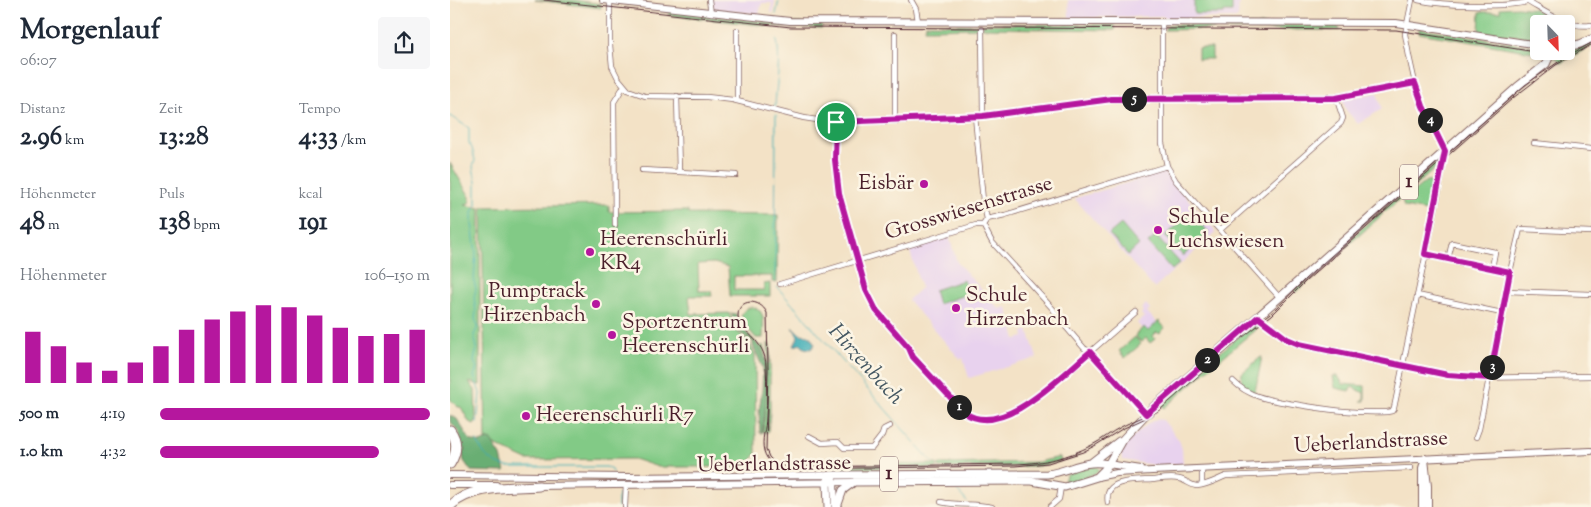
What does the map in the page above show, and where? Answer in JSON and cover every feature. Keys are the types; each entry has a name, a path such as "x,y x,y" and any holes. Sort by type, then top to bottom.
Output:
{"highway":[{"path":"450,430 456,445 455,455 450,464"},
{"path":"450,506 460,498 475,493 539,486"}],"main road":[{"path":"602,0 790,21 1408,24 1530,44"},
{"path":"1575,45 1591,39"},
{"name":"1","path":"1092,462 1122,440 1146,414 1280,298 1517,87 1546,64 1548,60"},
{"name":"1","path":"1099,475 1122,440"},
{"name":"Ueberlandstrasse","path":"450,485 539,486 1032,480 1061,487 1074,485 1099,475 1152,471 1591,451"},
{"path":"1425,458 1422,468 1428,507"},
{"path":"1092,462 1108,464"},
{"path":"1092,462 1101,468 1099,475"},
{"name":"Ueberlandstrasse","path":"450,475 626,477 1047,474 1092,462"},
{"name":"Ueberlandstrasse","path":"1108,464 1152,471"},
{"path":"1061,487 1061,479 1067,469"},
{"path":"828,507 831,475"},
{"path":"626,477 626,484"},
{"path":"831,482 836,507"},
{"name":"1","path":"836,507 843,490 854,482"},
{"path":"1422,507 1426,485"}],"street":[{"path":"610,0 611,59 615,73 628,90 645,96 709,97 737,101 804,118 836,122 983,116 1112,99 1336,98 1415,83"},
{"path":"709,0 710,13"},
{"path":"911,0 916,9 918,21"},
{"path":"1233,381 1248,393 1267,400 1334,411 1387,412 1392,411 1394,408 1445,151 1423,106 1415,83 1405,34 1412,0"},
{"path":"1418,0 1488,5 1530,1 1568,22 1578,25 1591,25"},
{"path":"1162,23 1162,143 1167,166 1176,181 1280,298"},
{"path":"982,29 983,116"},
{"path":"737,30 737,101"},
{"path":"895,34 895,121"},
{"path":"615,225 614,102 624,86"},
{"path":"677,96 679,172"},
{"path":"1220,230 1341,123 1343,118 1336,98"},
{"path":"975,116 983,201 989,219"},
{"path":"836,122 836,178 843,213 866,290 876,310 909,348 913,357 960,409 970,416 991,420 1006,416 1051,386 1136,312"},
{"path":"1534,143 1591,149"},
{"name":"Grosswiesenstrasse","path":"780,284 976,225 983,225 989,219 1167,166"},
{"path":"642,170 736,174"},
{"path":"983,225 992,242 1056,312 1084,348 1090,352 1146,414"},
{"path":"1476,437 1520,229 1591,232"},
{"path":"1448,259 1452,243 1495,252 1492,268"},
{"path":"1425,254 1510,272"},
{"path":"1507,291 1591,294"},
{"path":"1417,296 1502,312"},
{"path":"1258,317 1287,339 1299,344 1448,375 1490,378 1591,376"},
{"path":"809,436 822,443 838,442 844,448 872,448 882,435 884,429 890,426"},
{"name":"Ueberlandstrasse","path":"1202,485 1210,484 1226,476 1411,468"},
{"path":"1108,503 1108,495 1111,488 1116,484 1128,481 1178,478 1195,486 1202,485 1202,469"},
{"path":"625,507 626,484"},
{"path":"1050,507 1059,499 1061,487"},
{"path":"941,502 978,504 992,507"}],"shaded area":[{"path":"712,0 775,0 773,13 770,13 772,3 762,3 759,14 714,9"},
{"path":"1068,0 1239,0 1238,18 1169,18 1161,16 1069,18"},
{"path":"1377,93 1382,109 1358,124 1346,110 1344,99"},
{"name":"Schule Luchswiesen","path":"1164,172 1214,229 1215,233 1154,288 1075,199"},
{"name":"Schule Hirzenbach","path":"949,236 957,262 999,309 1007,307 1016,339 1024,337 1023,332 1028,330 1037,358 969,378 963,358 960,359 908,300 921,288 909,248"},
{"path":"1146,304 1150,309 1147,312 1157,323 1148,331 1144,327 1142,329 1137,323 1144,317 1141,314 1143,311 1141,309"},
{"path":"1156,419 1163,420 1179,440 1183,464 1154,465 1123,460 1120,451 1125,444"}],"green space":[{"path":"535,0 573,0 601,4 601,8"},
{"path":"1194,0 1232,0 1232,12 1224,12 1224,14 1194,14"},
{"path":"1518,7 1534,9 1542,15 1530,15 1530,37 1479,32 1480,12 1500,12 1500,8"},
{"path":"671,11 769,22 821,24 822,28 769,26 668,15"},
{"path":"926,24 981,25 981,28 925,29"},
{"path":"983,24 1115,25 1115,30 983,28"},
{"path":"1168,25 1212,25 1215,29 1164,30"},
{"path":"1223,25 1264,25 1267,26 1267,30 1220,29"},
{"path":"1269,25 1338,26 1340,30 1269,30"},
{"path":"1419,28 1530,46 1530,52 1419,33"},
{"path":"1591,42 1591,46 1575,55 1575,49"},
{"path":"1198,48 1212,48 1212,59 1198,59"},
{"path":"450,163 470,197 470,202 465,205 480,208 480,385 469,382 475,390 476,421 474,424 469,422 461,407 458,407 450,399"},
{"path":"1435,164 1437,167 1385,212 1382,209"},
{"path":"1426,181 1429,181 1432,185 1427,211 1404,207 1402,201"},
{"name":"Sportzentrum Heerenschürli","path":"609,205 609,212 688,211 688,214 778,215 777,283 772,282 772,276 734,276 734,290 764,290 764,284 770,283 770,296 730,296 728,267 714,263 698,264 699,291 711,291 712,296 689,296 691,314 729,313 734,329 747,340 755,354 756,454 746,467 658,467 634,459 527,460 486,441 482,207"},
{"path":"1381,211 1383,214 1296,292 1293,290"},
{"path":"1191,213 1209,233 1183,256 1165,236"},
{"path":"1121,224 1139,245 1128,255 1109,234"},
{"path":"1156,236 1180,263 1172,270 1148,243"},
{"path":"964,280 968,294 938,304 934,290"},
{"path":"751,307 756,308 762,314 763,338 756,338 742,322 743,312"},
{"path":"731,313 736,314 740,325 757,343 763,356 766,390 762,433 760,433 759,412 763,368 753,342 737,330"},
{"path":"1159,321 1165,328 1159,334 1157,332 1153,336 1155,339 1150,343 1146,338 1141,342 1135,335 1144,327 1148,331"},
{"path":"1256,322 1262,324 1217,362 1213,358"},
{"path":"1135,337 1141,344 1125,358 1119,351"},
{"path":"768,343 770,345 770,413 768,432 763,432 765,389 760,347 763,345 767,364 769,364"},
{"path":"1261,357 1255,392 1248,389 1241,382 1242,373"},
{"path":"1212,360 1215,363 1164,408 1161,404"},
{"path":"1333,376 1338,376 1343,384 1365,386 1365,401 1361,401 1364,400 1364,393 1352,387 1349,391 1335,388"},
{"path":"450,415 457,419 470,440 480,443 490,439 501,456 505,472 471,471 464,461 458,431 450,421"},
{"path":"1060,457 1061,461 1038,466 939,468 939,464 1038,462"},
{"path":"937,464 937,468 820,469 820,465"},
{"path":"1096,466 1099,469 1096,473 1069,483 1064,481 1066,475 1073,471"}],"water":[{"path":"793,327 800,334 809,335 815,344 811,349 804,348 801,344 794,346 798,337"}],"waterway":[{"path":"776,14 779,0"},
{"name":"Hirzenbach","path":"775,107 778,65 777,40"},
{"name":"Hirzenbach","path":"775,282 776,115"},
{"path":"450,116 469,128 469,143 475,160 473,167 476,182 476,205 472,212 472,224 476,253 474,281 476,289 474,297 475,319 478,326 474,335 477,348 474,361 477,368 474,376 480,393 477,423"},
{"name":"Hirzenbach","path":"777,287 932,462"},
{"path":"477,441 482,451 489,458 498,464 508,467 606,467 610,468 612,472"},
{"name":"Hirzenbach","path":"953,486 967,502"},
{"path":"618,494 618,507"}],"tram line":[{"path":"544,0 791,27 1396,30 1530,51"},
{"path":"1591,43 1564,58 1525,85 1305,279 1275,310 1245,333 1160,407 1117,429 1083,450 1065,456 1046,461 1016,464 796,467 782,466 775,463 769,457 766,450 768,368 767,313 760,305 750,302 745,303 739,310 739,322 757,342 765,357 767,398 763,443 765,455 772,463 786,469 1015,466 1048,463 1083,452 1161,409 1240,339 1272,315 1306,281 1513,98 1556,65 1591,45"}],"place":[{"name":"Eisbär","path":"924,184"},
{"name":"Schule Luchswiesen","path":"1158,230"},
{"name":"Heerenschürli KR4","path":"590,252"},
{"name":"Pumptrack Hirzenbach","path":"596,304"},
{"name":"Schule Hirzenbach","path":"956,308"},
{"name":"Sportzentrum Heerenschürli","path":"612,335"},
{"name":"Heerenschürli R7","path":"526,416"}],"route":[{"path":"1415,83 1423,106 1445,151 1438,195 1425,254 1510,272 1490,378 1448,375 1317,349 1287,339 1258,317 1146,414 1090,352 1058,380 1029,402 1006,416 991,420 970,416 960,409 913,357 909,348 876,310 868,296 843,213 836,178 836,122 983,116 1112,99 1336,98 1415,83"}]}
